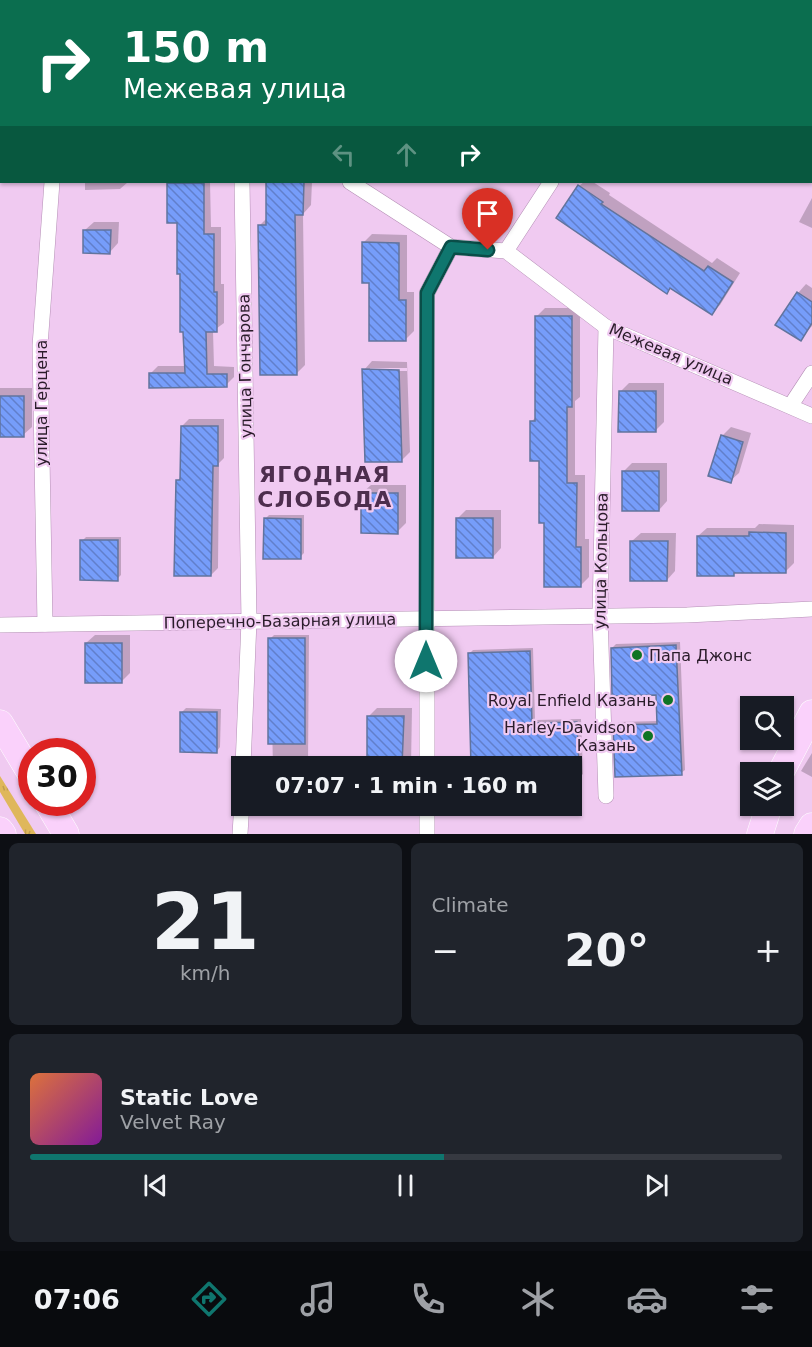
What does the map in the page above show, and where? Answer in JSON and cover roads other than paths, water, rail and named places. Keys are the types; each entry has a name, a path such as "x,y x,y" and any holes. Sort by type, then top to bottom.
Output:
{"main road":[{"path":"786,762 812,713"},
{"path":"0,723 18,753"},
{"path":"55,816 66,834"},
{"path":"760,834 766,816"},
{"path":"807,834 812,826"},
{"path":"0,830 3,834"}],"street":[{"name":"улица Герцена","path":"45,624 40,346 52,183"},
{"name":"улица Гончарова","path":"242,183 249,621 243,756"},
{"path":"353,183 451,247 506,251 550,183"},
{"path":"427,756 427,293 451,247"},
{"name":"Межевая улица","path":"506,251 606,327 812,416"},
{"name":"улица Кольцова","path":"606,327 600,616 606,796"},
{"path":"791,405 812,373"},
{"name":"Поперечно-Базарная улица","path":"0,625 600,616 812,609"},
{"path":"240,834 241,816"},
{"path":"427,816 427,834"}],"place":[{"name":"Папа Джонс","path":"637,655"},
{"name":"Royal Enfield Казань","path":"668,700"},
{"name":"Harley-Davidson Казань","path":"648,736"}],"district":[{"name":"ЯГОДНАЯ СЛОБОДА","path":"325,486"}]}
